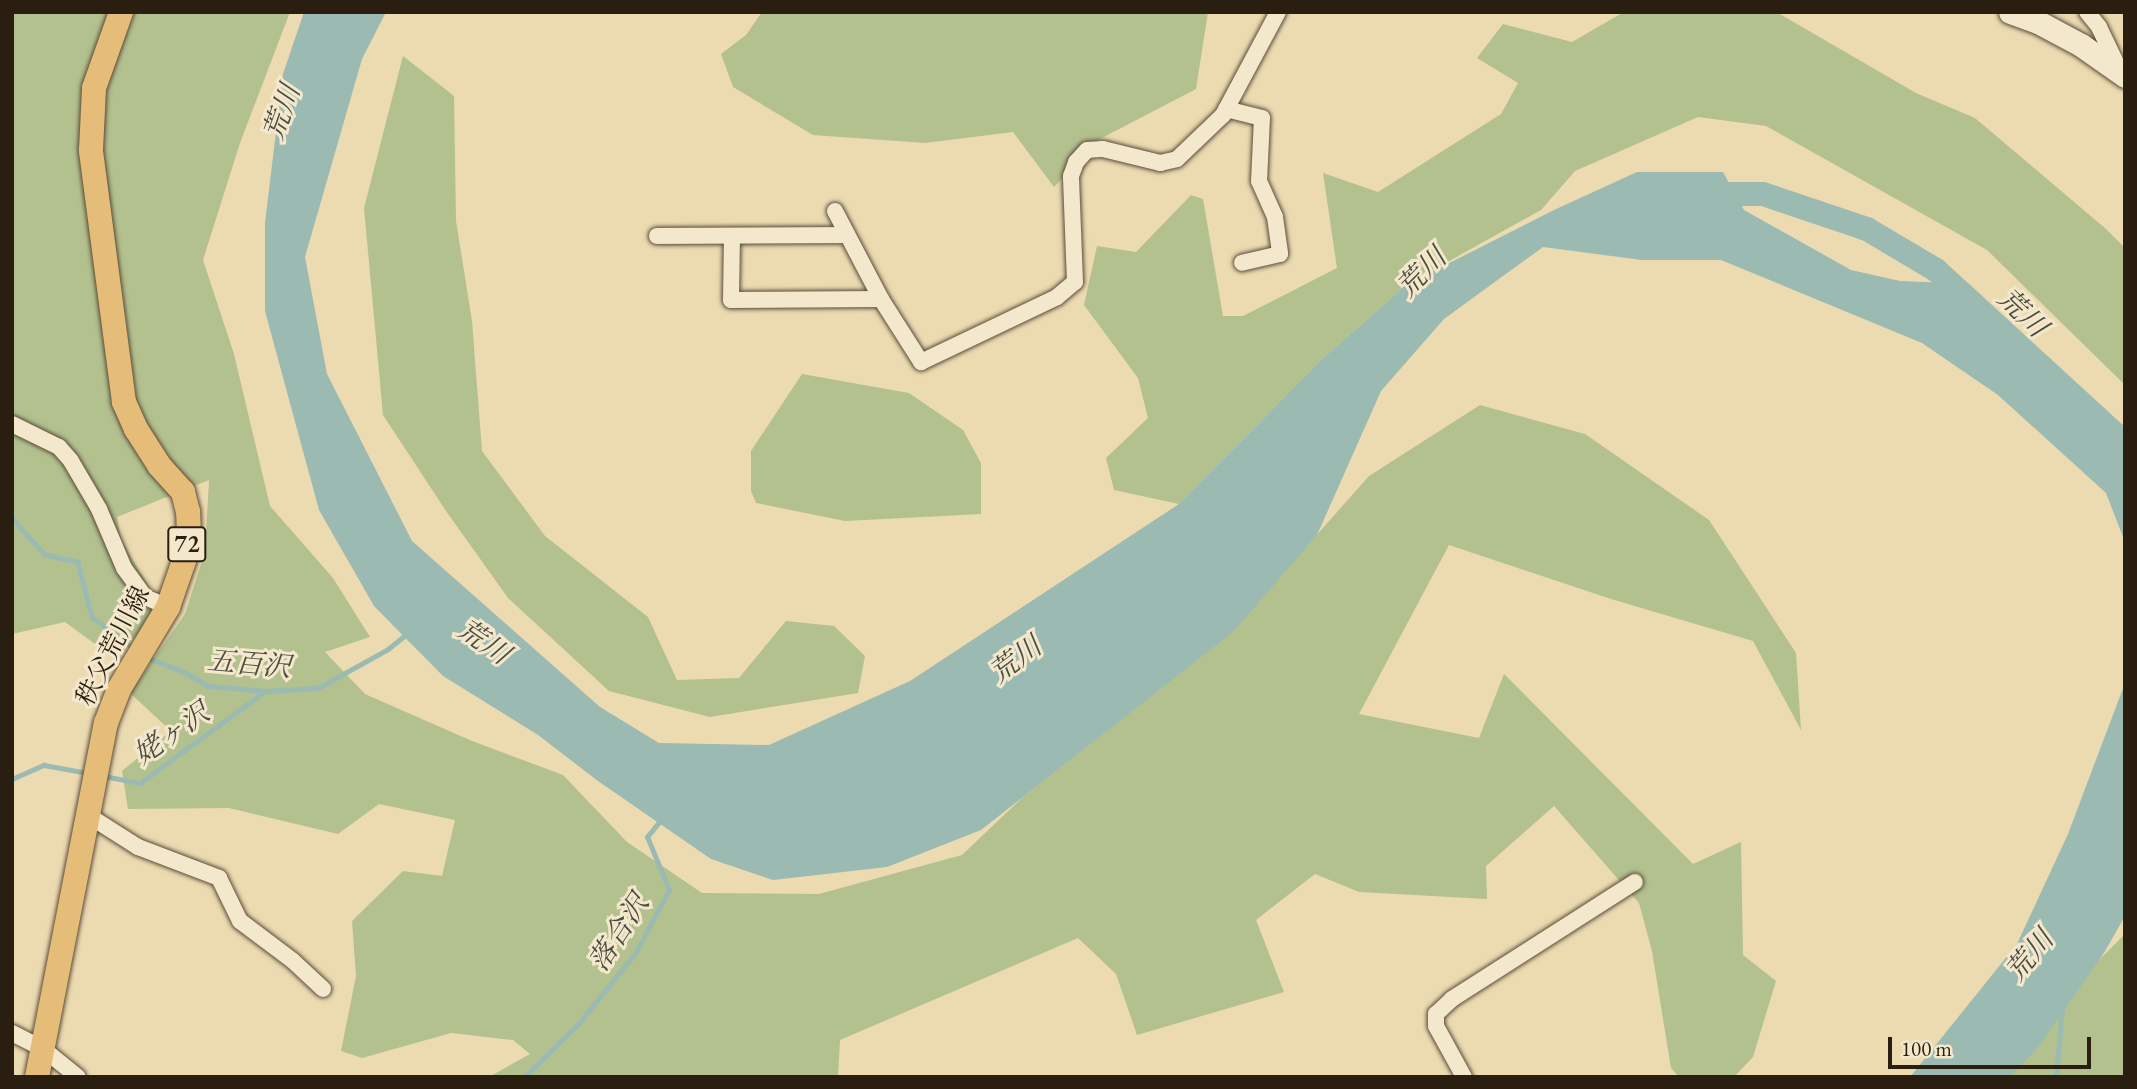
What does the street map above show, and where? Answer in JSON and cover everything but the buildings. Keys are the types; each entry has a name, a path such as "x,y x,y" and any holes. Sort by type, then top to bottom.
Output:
{"main road":[{"name":"秩父荒川線","path":"37,1077 86,814 106,723 118,690 169,607 185,558 188,512 183,492 159,465 124,402 99,193 90,150 94,88 121,12"},
{"path":"2010,12 2038,22 2081,45 2123,74"}],"street":[{"path":"835,211 881,299 921,362 1057,297 1075,282 1071,176 1076,162 1087,150 1102,149 1160,163 1177,159 1226,110 1278,12"},
{"path":"2087,12 2099,27 2123,74"},
{"path":"1226,110 1262,118 1259,181 1275,218 1280,254 1242,263"},
{"path":"657,236 847,234"},
{"path":"732,236 731,300 881,299"},
{"path":"12,424 59,447 71,461 99,509 124,568 145,597 169,607"},
{"path":"86,814 138,847 219,878 240,921 293,961 323,989"},
{"path":"1464,1077 1436,1026 1436,1014 1452,999 1635,882"},
{"path":"12,1033 43,1048 78,1077"}],"green space":[{"path":"12,12 290,12 240,143 203,260 234,354 270,506 333,578 370,637 325,652 365,694 472,741 563,775 627,842 702,893 819,894 962,855 1023,797 1228,635 1369,476 1480,405 1585,434 1709,520 1796,653 1801,730 1753,641 1611,599 1449,545 1359,714 1479,738 1504,674 1693,864 1741,842 1743,955 1776,981 1753,1057 1734,1077 1679,1077 1671,1068 1652,951 1639,903 1554,806 1486,866 1487,899 1359,892 1315,874 1256,920 1284,992 1137,1035 1116,974 1078,938 840,1040 838,1077 489,1077 530,1054 513,1040 451,1033 362,1058 341,1051 356,976 352,921 403,871 442,876 455,820 379,804 338,834 229,808 128,809 122,771 171,731 130,693 185,614 205,552 209,480 117,517 121,540 161,607 134,638 110,655 65,622 12,634"},
{"path":"762,12 1208,12 1196,89 1098,140 1054,187 1013,132 925,143 813,135 733,87 721,54 746,35"},
{"path":"1624,12 1778,13 1916,93 1975,118 2125,248 2125,385 1987,250 1766,126 1698,117 1575,171 1541,210 1406,285 1322,359 1179,504 1114,490 1106,458 1148,418 1138,378 1084,305 1097,246 1136,252 1191,195 1203,199 1223,316 1243,316 1337,268 1323,173 1378,192 1501,114 1518,83 1477,58 1503,24 1572,42"},
{"path":"403,56 454,96 456,221 472,321 482,451 545,536 648,617 677,680 739,678 786,621 834,626 865,656 858,693 710,717 609,691 508,598 446,511 383,415 364,208"},
{"path":"802,374 909,393 963,430 981,463 981,514 845,521 756,503 751,491 751,451"},
{"path":"2125,934 2125,1077 1982,1077"}],"water":[{"path":"304,12 386,12 362,59 305,257 327,374 412,541 600,707 659,743 769,745 910,681 1179,504 1322,359 1406,285 1554,210 1637,172 1723,172 1744,210 1851,270 1900,281 1969,284 2125,427 2125,542 2106,493 1998,395 1922,343 1721,260 1642,260 1543,247 1444,319 1381,391 1317,535 1233,632 981,830 887,867 773,880 711,859 598,781 538,735 443,676 374,606 319,510 265,311 265,223 283,74"},
{"path":"2125,683 2125,916 2104,953 2039,1046 2010,1077 1910,1077 2017,944 2068,834"}],"waterway":[{"name":"荒川","path":"1704,194 1763,194 1867,229 1936,270 1973,304"},
{"name":"五百沢","path":"12,518 44,554 78,562 92,617 133,648"},
{"name":"五百沢","path":"146,657 184,672 208,686 266,691 318,688 388,649 408,633"},
{"name":"姥ヶ沢","path":"104,776 140,783 264,692"},
{"name":"姥ヶ沢","path":"12,779 44,765 88,773"},
{"name":"落合沢","path":"524,1077 579,1023 636,952 669,890 647,837 661,820"},
{"path":"2056,1077 2062,1008"}]}
